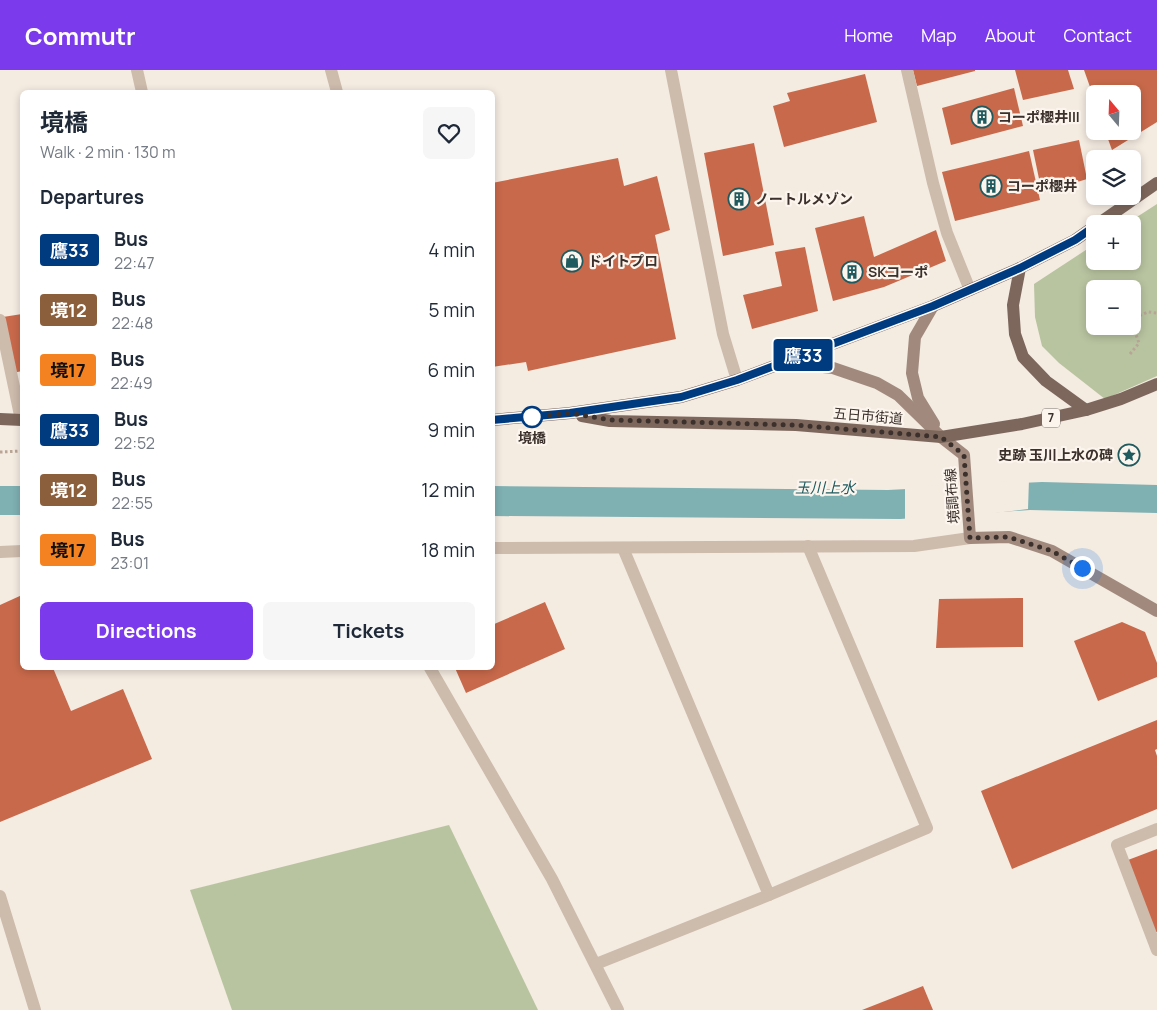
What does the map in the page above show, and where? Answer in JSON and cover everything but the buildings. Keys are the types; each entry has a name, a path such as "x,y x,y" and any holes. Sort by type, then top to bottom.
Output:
{"main road":[{"path":"1111,215 1157,184"},
{"name":"五日市街道","path":"495,420 570,413 681,397 737,380 933,306 1020,268 1075,240 1086,232"},
{"path":"1020,268 1013,305 1015,334 1023,357 1046,381 1086,410"},
{"path":"933,306 915,337 912,372 918,398 941,437"},
{"name":"境調布線","path":"783,362 834,368 877,383 898,395 941,437 964,455 970,538 1008,537 1052,551 1157,611"},
{"name":"五日市街道","path":"570,413 610,420 796,425 941,437 1022,424 1086,410 1121,399 1157,384"},
{"path":"0,419 20,420"}],"street":[{"path":"137,70 142,90"},
{"path":"331,70 336,90"},
{"path":"671,70 723,334 737,380"},
{"path":"907,70 935,192 947,233 970,290"},
{"path":"0,320 20,411"},
{"path":"495,548 914,546 970,538"},
{"path":"596,964 769,895 927,828 808,546"},
{"path":"623,548 769,895"},
{"path":"0,552 20,552"},
{"path":"431,670 552,879 618,1010"},
{"path":"1157,829 1117,845 1157,950"},
{"path":"0,896 35,1010"}],"path":[{"path":"1130,354 1139,343 1134,329 1136,316 1148,312 1157,313"},
{"path":"0,452 20,451"}],"green space":[{"path":"1157,204 1157,376 1105,399 1059,363 1042,346 1035,317 1034,284 1086,250 1086,270 1141,270 1140,215"},
{"path":"449,825 538,1010 232,1010 190,890"}],"water":[{"path":"1042,482 1157,485 1157,513 1030,510 900,519 495,516 495,486 888,490"},
{"path":"0,486 20,486 20,515 0,515"}],"pier":[{"path":"1029,480 1028,509 954,518 905,521 905,487"}],"bus line":[{"name":"鷹33","path":"495,420 570,413 681,397 737,380 933,306 1020,268 1075,240 1086,232"}],"place":[{"name":"コーポ櫻井III","path":"982,117"},
{"name":"コーポ櫻井","path":"991,186"},
{"name":"ノートルメゾン","path":"739,199"},
{"name":"ドイトプロ","path":"572,261"},
{"name":"SKコーポ","path":"852,272"},
{"name":"境橋","path":"532,417"},
{"name":"史跡 玉川上水の碑","path":"1129,455"}],"route":[{"path":"532,417 570,413 610,420 796,425 941,437 964,455 970,538 1008,537 1052,551 1082,568"}],"water label":[{"name":"玉川上水","path":"825,488"}]}
